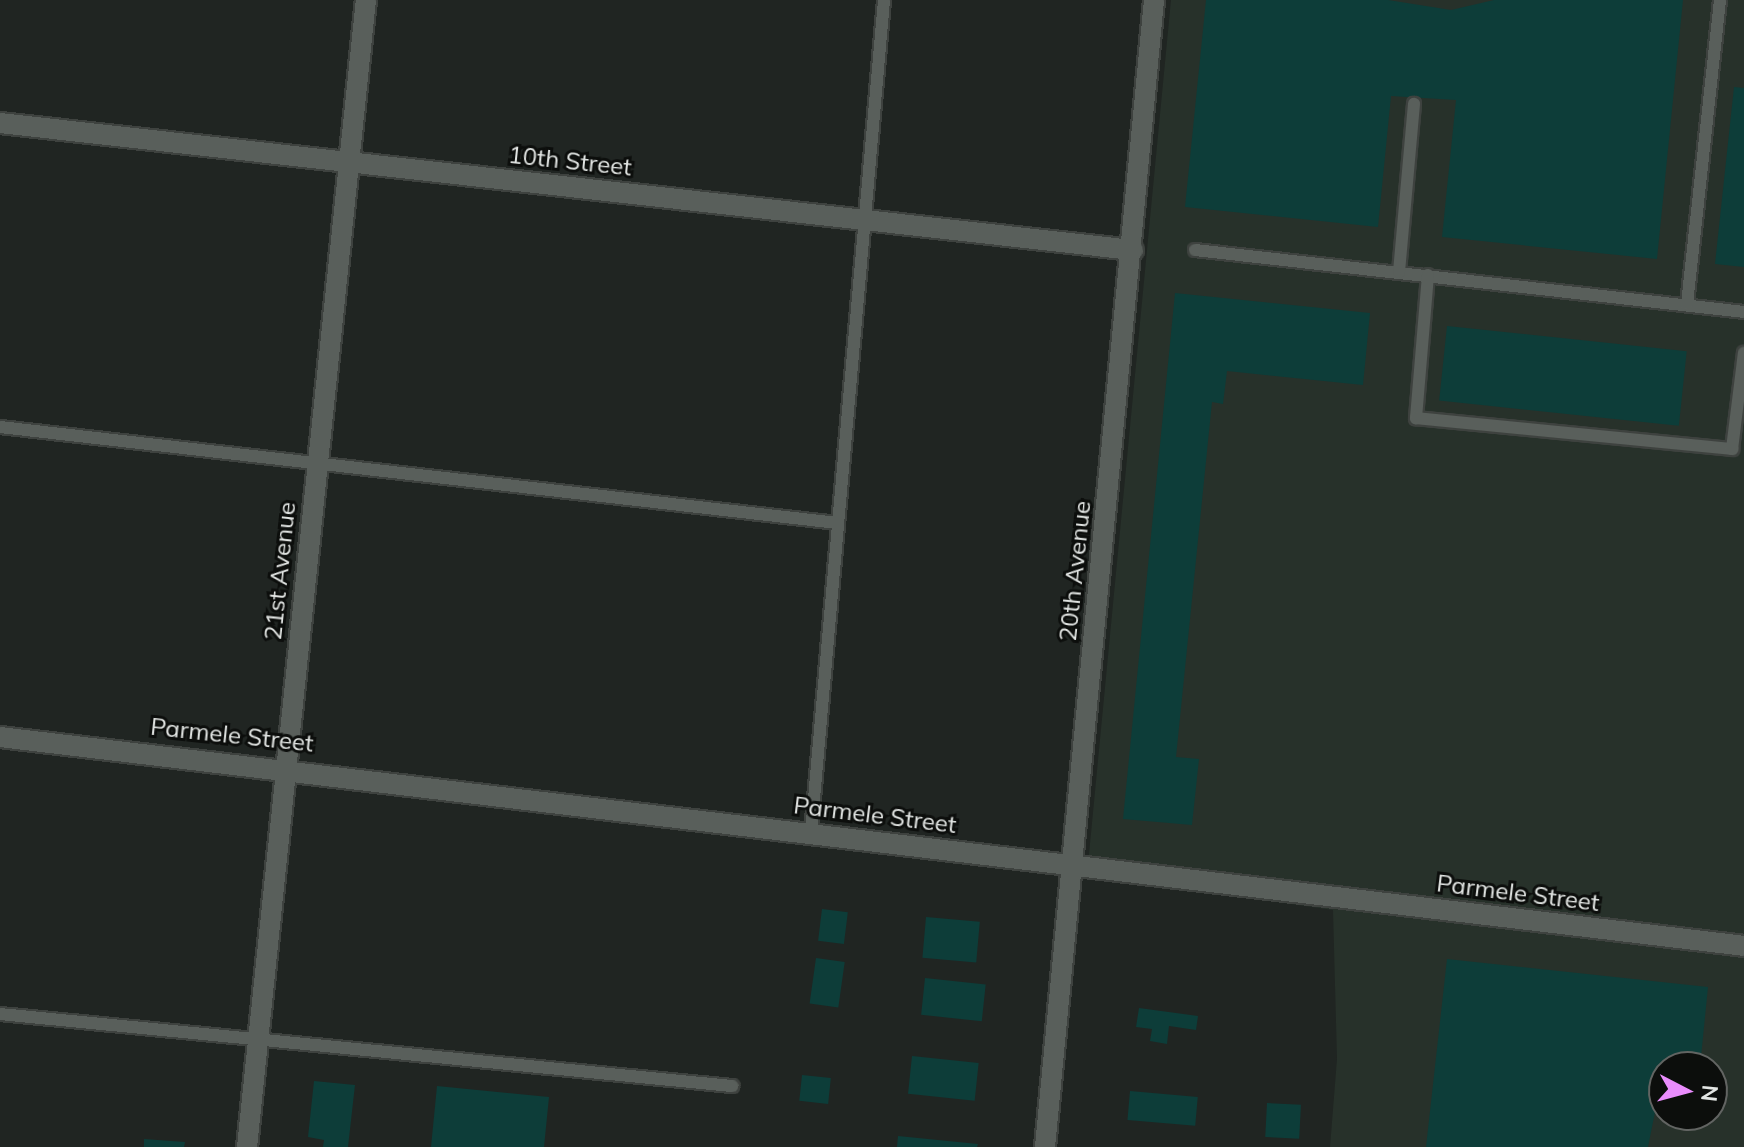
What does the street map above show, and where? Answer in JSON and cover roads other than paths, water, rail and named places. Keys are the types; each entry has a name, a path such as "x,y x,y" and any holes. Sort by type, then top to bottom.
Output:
{"street":[{"name":"21st Avenue","path":"247,1147 366,0"},
{"name":"20th Avenue","path":"1045,1147 1133,250 1154,0"},
{"name":"10th Street","path":"0,123 1133,250"},
{"name":"Parmele Street","path":"0,737 285,766 1071,866 1744,946"}],"lane":[{"path":"811,833 884,0"},
{"path":"1687,304 1720,0"},
{"path":"1399,272 1414,104"},
{"path":"1195,250 1744,312"},
{"path":"1428,275 1416,418 1732,449 1744,353"},
{"path":"0,427 318,459 837,523"},
{"path":"0,1014 732,1086"}]}
